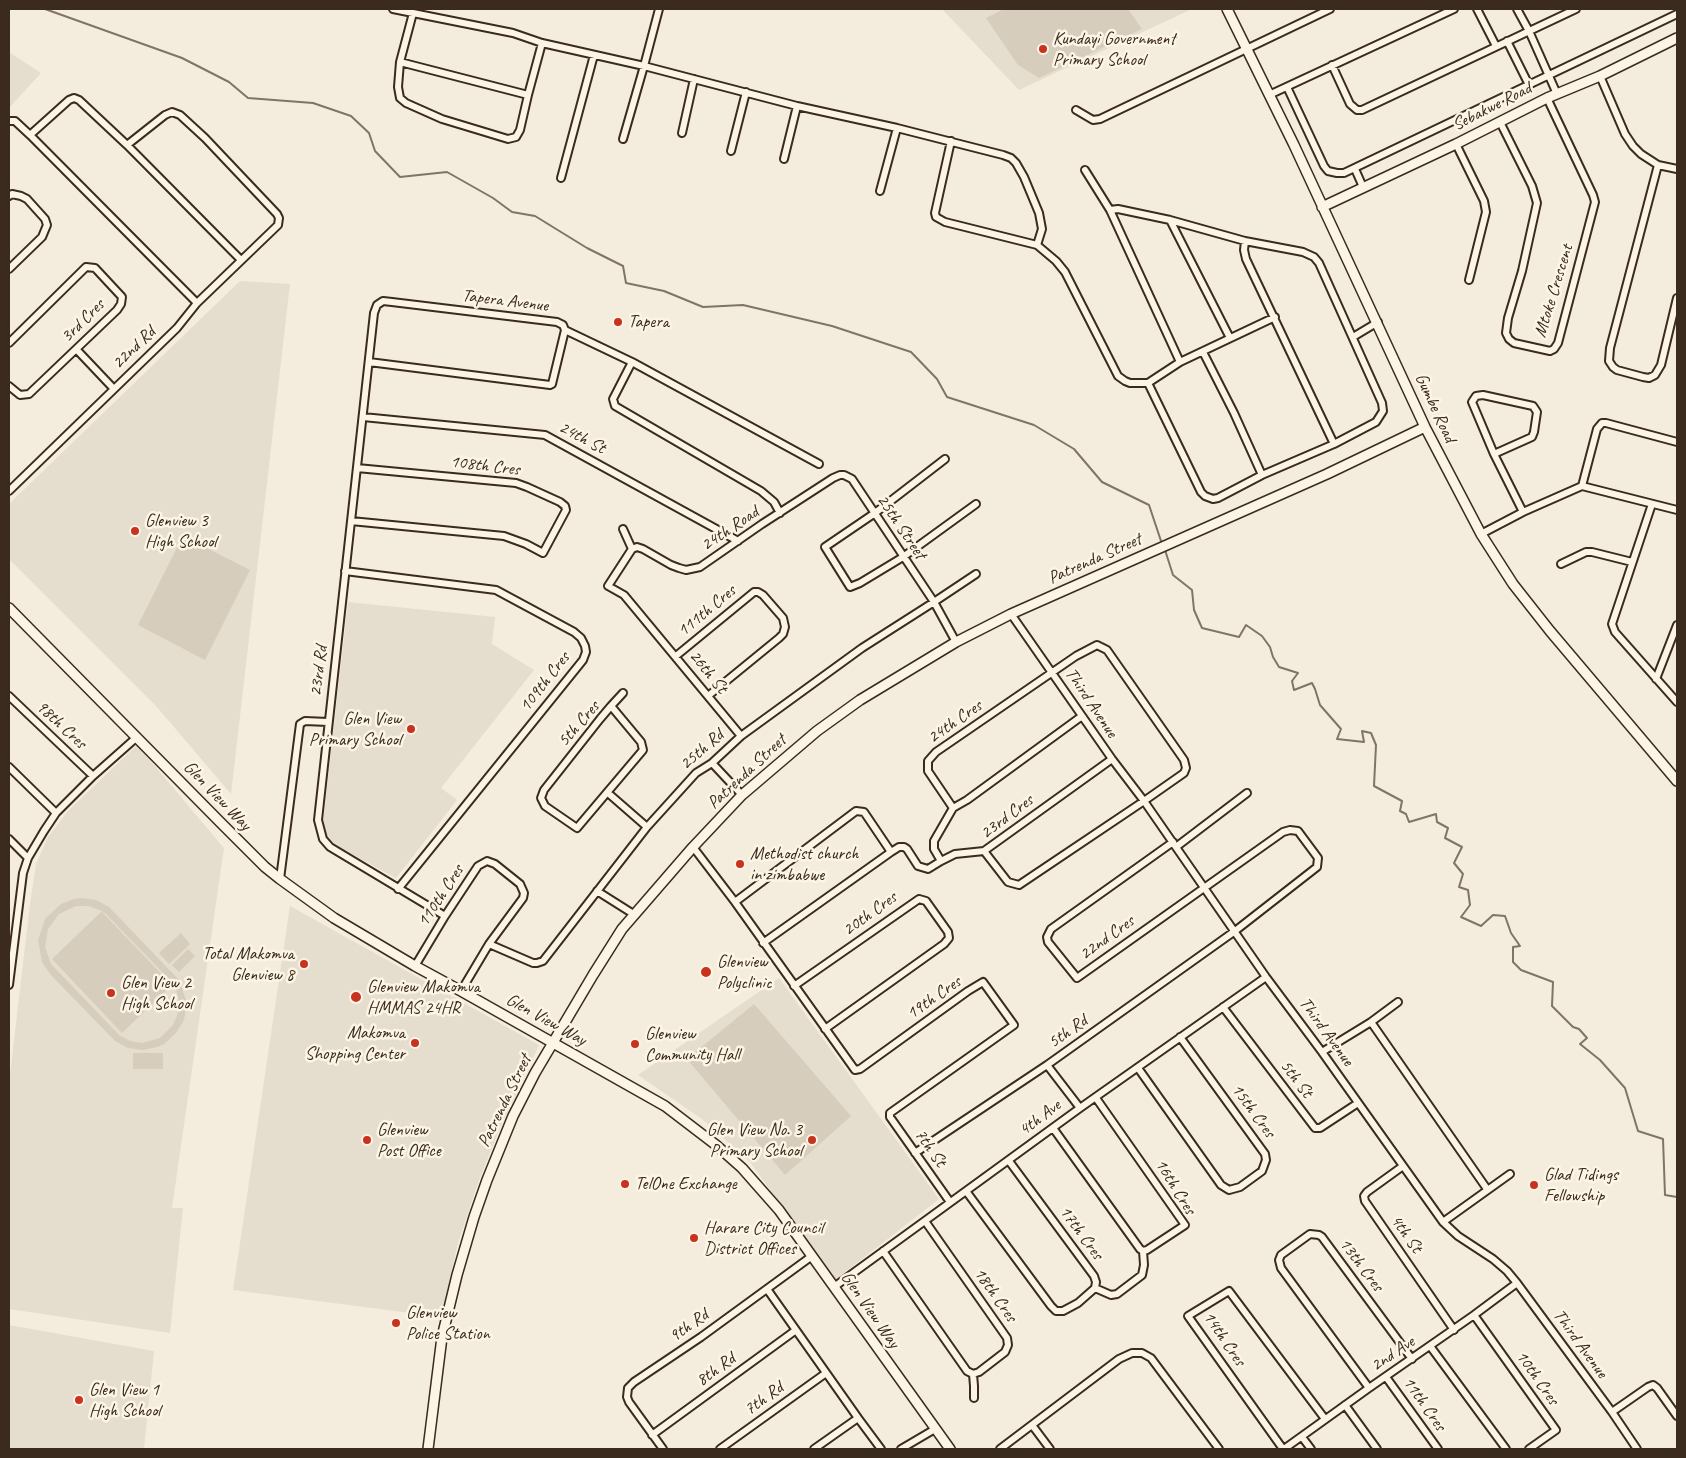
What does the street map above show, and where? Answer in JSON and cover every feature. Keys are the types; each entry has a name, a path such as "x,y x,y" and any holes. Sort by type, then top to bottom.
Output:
{"street":[{"path":"393,9 513,33 542,43 644,66 797,106 897,128 1003,155 1011,158 1016,163 1040,213 1042,229 1037,245"},
{"path":"623,139 659,9"},
{"name":"Gumbe Road","path":"1227,9 1378,322 1425,427 1481,534 1504,572 1550,631 1677,781"},
{"path":"1076,110 1093,120 1100,119 1330,9"},
{"path":"1269,95 1454,9"},
{"path":"1477,9 1496,46"},
{"path":"1517,9 1557,94"},
{"path":"1332,65 1350,104 1357,110 1362,110 1576,9"},
{"path":"413,13 400,62 398,87 400,98 406,103 442,119 508,139 516,137 520,130 542,43"},
{"path":"1287,87 1324,166 1328,171 1344,173 1677,14"},
{"name":"Sebakwe Road","path":"1322,207 1677,38"},
{"path":"1507,41 1528,85"},
{"path":"561,178 594,55"},
{"path":"400,62 528,94"},
{"path":"1600,76 1625,134 1633,146 1641,154 1658,165 1677,169"},
{"path":"682,133 694,79"},
{"path":"731,151 746,92"},
{"path":"30,135 69,100 74,98 79,100 127,145 241,260"},
{"name":"Mtoke Crescent","path":"1500,122 1532,186 1537,203 1524,263 1508,318 1506,334 1514,344 1550,351 1558,343 1595,202 1548,98"},
{"path":"784,159 797,106"},
{"name":"22nd Rd","path":"9,491 113,388 177,328 197,303 278,225 279,218 277,214 206,138 180,115 172,112 165,115 127,145"},
{"path":"9,121 15,121 30,135 197,303"},
{"path":"880,191 897,128"},
{"path":"951,141 935,213 936,217 945,222 1037,245 1065,272 1121,379 1130,383 1148,383 1180,362 1275,317"},
{"path":"1456,144 1484,201 1486,212 1469,280"},
{"path":"1658,165 1610,348 1609,361 1613,367 1617,370 1643,377 1649,378 1655,375 1661,365 1677,298"},
{"path":"1355,169 1364,187"},
{"path":"1085,170 1110,210 1112,218 1180,362"},
{"path":"9,196 12,194 27,199 45,219 47,225 42,238 9,270"},
{"path":"1110,210 1118,209 1170,220 1245,241 1302,252 1314,257 1319,263 1353,337 1382,403 1383,412 1376,422 1334,444 1262,475 1213,499 1204,496 1201,492 1148,383"},
{"path":"1170,220 1230,338"},
{"path":"1245,241 1246,259 1334,444"},
{"name":"3rd Cres","path":"9,342 83,268 90,266 95,268 120,293 122,300 116,310 29,394 20,396 9,386"},
{"name":"Tapera Avenue","path":"383,301 557,322 563,325 565,330 552,384 550,385 369,362 374,313 377,305 383,301"},
{"path":"1353,337 1378,322"},
{"path":"565,330 632,362 818,464"},
{"path":"76,350 113,388"},
{"path":"1203,352 1234,413 1262,475"},
{"name":"23rd Rd","path":"369,362 318,820 323,839 330,847 445,916"},
{"path":"632,362 613,399 615,406 761,491 774,502 780,513"},
{"path":"1494,454 1532,436 1537,412 1533,406 1483,395 1476,396 1472,402 1494,454 1522,512"},
{"name":"24th St","path":"363,417 545,435 738,541"},
{"path":"1582,486 1597,429 1602,423 1677,442"},
{"name":"Patrenda Street","path":"428,1449 442,1338 474,1217 490,1169 513,1116 553,1042 622,930 693,847 742,795 817,731 853,705 956,642 1011,614 1327,474 1425,427"},
{"path":"945,459 875,514 825,547 850,587 903,557 976,504"},
{"name":"108th Cres","path":"351,521 504,536 520,541 543,553 566,510 560,502 516,483 357,468"},
{"name":"24th Road","path":"632,549 640,548 679,568 692,569 700,567 840,475"},
{"name":"25th Street","path":"840,475 852,479 934,602"},
{"path":"1481,534 1522,512 1582,486 1677,510"},
{"path":"1652,504 1613,618 1613,628 1677,702"},
{"path":"623,529 632,549"},
{"name":"26th St","path":"632,549 608,586 624,595 741,736"},
{"path":"1561,564 1586,552 1632,562"},
{"name":"109th Cres","path":"346,571 496,590 574,632 581,638 586,652 583,660 398,889"},
{"name":"25th Rd","path":"490,944 533,963 541,962 647,827 696,773 712,763 741,736 862,648 976,574"},
{"name":"111th Cres","path":"676,656 754,592 764,595 783,618 785,627 779,638 708,696"},
{"path":"934,602 956,642"},
{"name":"Glen View Way","path":"9,608 252,854 280,879 334,918 415,966 461,990 665,1106 716,1145 742,1168 779,1210 950,1449"},
{"name":"Third Avenue","path":"1011,614 1266,976 1443,1222 1458,1236 1493,1259 1507,1271 1612,1412 1637,1449"},
{"path":"1656,679 1677,625"},
{"name":"24th Cres","path":"952,808 928,771 927,766 931,757 1092,646 1100,645 1107,650 1186,764 1184,773 1144,801"},
{"path":"611,706 623,693"},
{"name":"98th Cres","path":"9,696 93,776"},
{"name":"5th Cres","path":"611,706 642,742 643,750 578,828 545,806 542,798 546,787 611,706"},
{"path":"941,861 934,849 934,841 952,808 967,800 1082,716"},
{"path":"280,879 300,724 305,721 328,722"},
{"path":"9,985 11,940 23,873 28,858 56,813 93,776 137,737"},
{"name":"23rd Cres","path":"1112,759 984,851 1008,882 1019,885 1144,801"},
{"path":"712,763 742,795"},
{"path":"9,766 56,813"},
{"path":"1174,844 1247,793"},
{"path":"608,794 647,827"},
{"path":"735,902 856,811 864,812 891,852"},
{"name":"5th Rd","path":"915,1153 1047,1065 1235,931 1310,874 1317,867 1318,858 1298,831 1290,830 1283,832 1205,887"},
{"path":"9,839 28,858"},
{"name":"22nd Cres","path":"1174,844 1051,929 1048,934 1048,942 1077,978 1205,887"},
{"path":"693,847 735,902 825,1029"},
{"path":"763,943 899,847 907,849 918,866 928,869 956,854 984,851"},
{"name":"110th Cres","path":"415,966 478,866 487,861 495,864 520,884 524,892 521,902 490,944 461,990"},
{"path":"598,891 635,915"},
{"name":"20th Cres","path":"794,986 919,899 926,901 948,932 948,938 944,944 825,1029"},
{"name":"4th Ave","path":"834,1287 1080,1108 1266,976"},
{"name":"19th Cres","path":"825,1029 853,1068 856,1070 860,1069 968,991 984,982 1014,1025 892,1110"},
{"path":"1322,1052 1371,1022 1398,1002"},
{"name":"5th St","path":"1224,1007 1315,1128 1320,1128 1358,1103"},
{"path":"1371,1022 1487,1189"},
{"name":"15th Cres","path":"1138,1068 1221,1185 1229,1190 1240,1188 1262,1171 1266,1160 1265,1154 1180,1037"},
{"path":"1047,1065 1080,1108"},
{"name":"16th Cres","path":"1096,1098 1185,1225 1143,1251"},
{"name":"7th St","path":"892,1110 890,1117 950,1202"},
{"path":"1053,1128 1143,1251 1144,1265 1142,1275 1118,1294 1110,1295 1095,1288"},
{"name":"17th Cres","path":"966,1191 1056,1311 1063,1311 1078,1303 1095,1288 1094,1276 1009,1161"},
{"name":"4th St","path":"1403,1166 1367,1192 1364,1196 1365,1201 1454,1330"},
{"path":"1443,1222 1510,1174"},
{"name":"18th Cres","path":"925,1221 1007,1338 1008,1346 1005,1352 980,1372 972,1374"},
{"name":"13th Cres","path":"1369,1388 1281,1268 1279,1260 1281,1255 1310,1234 1322,1237 1412,1359"},
{"path":"883,1251 967,1371 972,1374 974,1398"},
{"name":"9th Rd","path":"652,1435 629,1402 627,1397 628,1388 812,1256"},
{"name":"2nd Ave","path":"1284,1449 1474,1316 1517,1283"},
{"path":"768,1289 881,1449"},
{"name":"14th Cres","path":"1284,1449 1188,1316 1229,1291 1325,1419"},
{"name":"10th Cres","path":"1474,1316 1556,1430 1529,1449"},
{"name":"8th Rd","path":"652,1435 796,1330"},
{"path":"1430,1346 1506,1449"},
{"path":"1000,1449 1120,1359 1132,1353 1142,1353 1151,1358 1219,1449"},
{"name":"7th Rd","path":"720,1449 826,1373"},
{"name":"11th Cres","path":"1386,1377 1438,1449"},
{"path":"1612,1412 1653,1385 1677,1416"},
{"path":"1345,1405 1376,1449"},
{"path":"814,1449 858,1418"},
{"path":"1032,1425 1050,1449"},
{"path":"901,1449 935,1429"},
{"path":"652,1435 663,1449"},
{"path":"1302,1437 1311,1449"}],"shaded area":[{"name":"Kundayi Government Primary School","path":"942,9 1192,9 1019,90"},
{"name":"Kundayi Government Primary School","path":"1004,9 1128,9 1142,29 1039,78 1018,65 986,18"},
{"path":"9,52 41,73 9,108"},
{"name":"Glenview 3 High School","path":"240,281 290,284 231,794 156,706 9,559 9,504"},
{"path":"183,536 250,570 205,660 138,625"},
{"name":"Glen View Primary School","path":"348,602 495,617 492,644 534,670 441,788 457,800 396,878 326,840 323,823"},
{"name":"Glen View 2 High School","path":"137,745 224,848 172,1208 183,1208 170,1333 9,1309 9,1083 36,864 48,837 68,811"},
{"path":"74,899 96,900 109,907 179,980 186,1000 185,1015 175,1034 164,1044 143,1050 128,1048 115,1041 50,974 42,962 38,940 45,919 61,904","holes":["76,906 88,906 102,911 52,959 122,1033 172,985 102,912 105,913 169,979 176,989 179,1001 178,1013 173,1025 160,1038 142,1043 130,1041 119,1035 51,964 45,947 48,929 59,914"]},
{"name":"Makomva Shopping Center","path":"290,906 539,1045 499,1130 478,1183 458,1243 441,1317 233,1290"},
{"path":"181,933 190,944 169,964 159,953"},
{"path":"188,949 195,956 179,972 172,965"},
{"name":"Glen View No. 3 Primary School","path":"779,978 939,1199 835,1280 750,1162 702,1119 638,1075"},
{"path":"754,1004 851,1116 785,1175 687,1059"},
{"path":"133,1053 163,1053 163,1069 133,1069"},
{"name":"Glen View 1 High School","path":"9,1325 154,1351 144,1449 9,1449"}],"waterway":[{"path":"45,9 182,58 229,82 248,98 313,103 351,116 369,133 375,151 400,177 447,172 493,198 512,212 535,216 587,248 623,266 626,283 664,291 703,307 743,305 832,326 911,352 937,379 947,397 1034,425 1074,449 1102,482 1149,505 1162,544"},
{"path":"1165,550 1173,575 1192,590 1194,610 1202,628 1239,637 1246,625 1262,636 1270,647 1279,667 1298,673 1292,681 1294,690 1312,683 1320,705 1341,729 1337,739 1364,742 1362,731 1371,733 1376,745 1374,786 1402,801 1400,811 1406,814 1409,822 1436,814 1437,822 1448,828 1445,838 1462,847 1454,863 1463,874 1459,887 1468,890 1470,905 1461,917 1481,926 1493,915 1505,916 1511,933 1520,946 1513,947 1513,962 1521,970 1553,982 1552,1006 1573,1027 1579,1029 1587,1038 1580,1044 1600,1060 1625,1088 1638,1131 1663,1139 1665,1195 1677,1197"}],"place":[{"name":"Kundayi Government Primary School","path":"1043,49"},
{"name":"Tapera","path":"618,322"},
{"name":"Glenview 3 High School","path":"135,531"},
{"name":"Glen View Primary School","path":"411,729"},
{"name":"Methodist church in zimbabwe","path":"740,864"},
{"name":"Total Makomva Glenview 8","path":"304,964"},
{"name":"Glenview Polyclinic","path":"706,972"},
{"name":"Glen View 2 High School","path":"111,993"},
{"name":"Glenview Makomva HMMAS 24HR","path":"356,997"},
{"name":"Makomva Shopping Center","path":"415,1043"},
{"name":"Glenview Community Hall","path":"635,1044"},
{"name":"Glenview Post Office","path":"367,1140"},
{"name":"Glen View No. 3 Primary School","path":"812,1140"},
{"name":"TelOne Exchange","path":"625,1184"},
{"name":"Glad Tidings Fellowship","path":"1534,1185"},
{"name":"Harare City Council District Offices","path":"694,1238"},
{"name":"Glenview Police Station","path":"396,1323"},
{"name":"Glen View 1 High School","path":"79,1400"}]}
